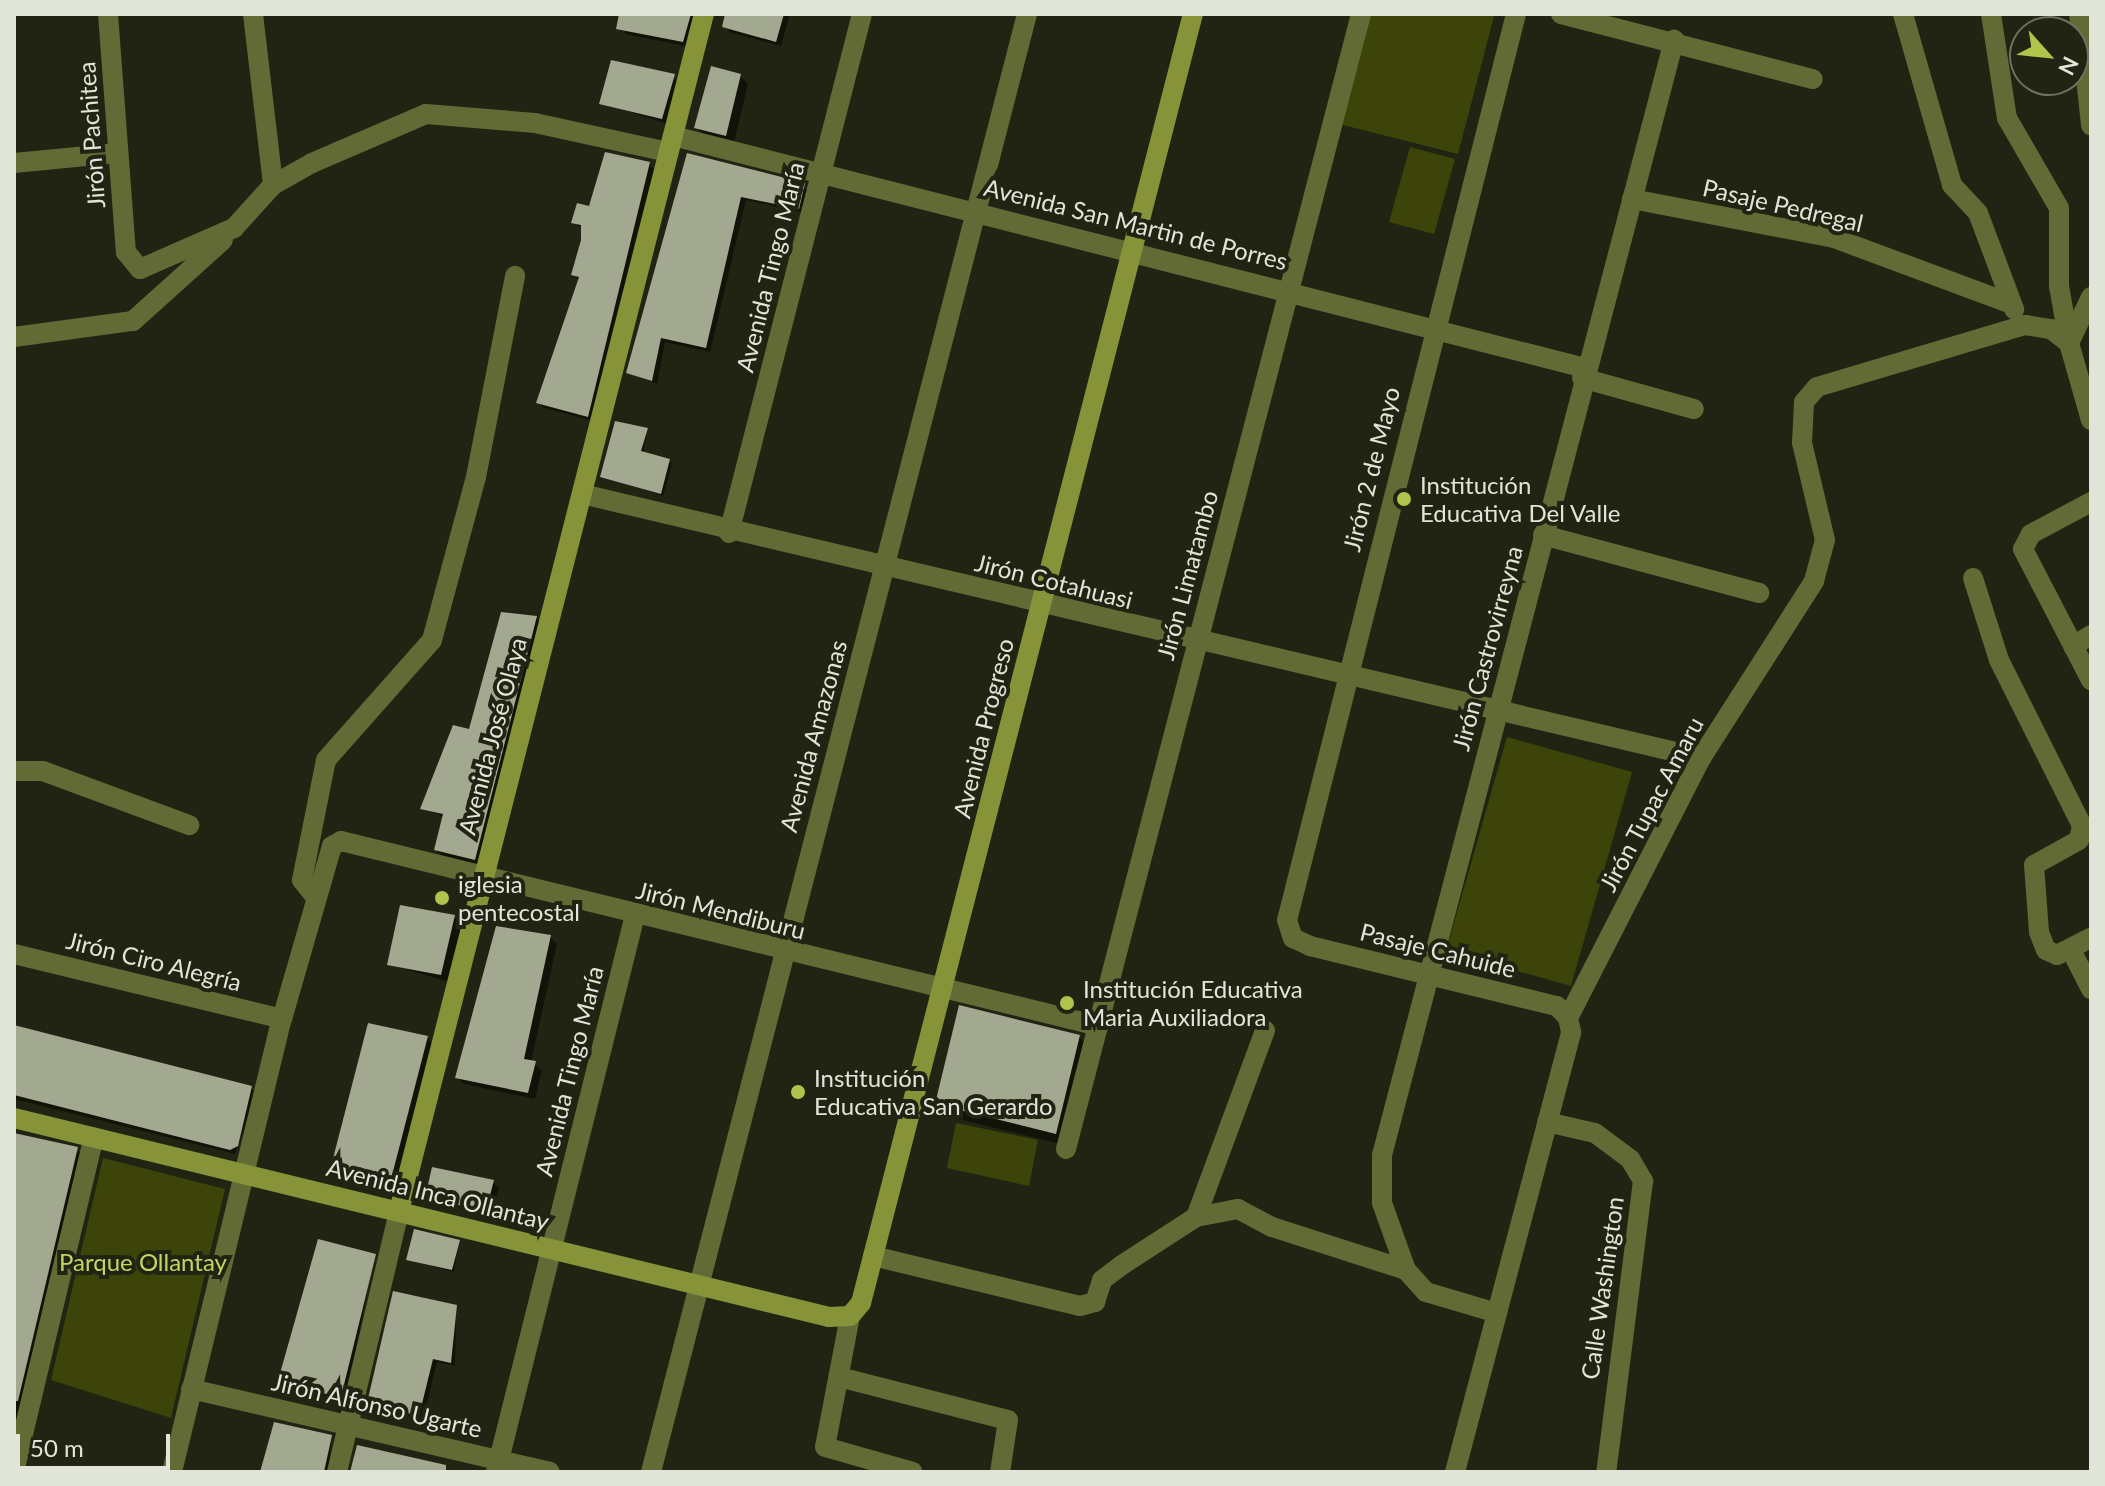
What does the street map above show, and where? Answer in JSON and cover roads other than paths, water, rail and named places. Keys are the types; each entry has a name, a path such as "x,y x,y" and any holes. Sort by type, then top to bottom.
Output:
{"street":[{"name":"Jirón Pachitea","path":"108,14 126,252 140,269 234,228"},
{"path":"14,337 133,321 234,228 273,185 253,14"},
{"name":"Avenida José Olaya","path":"337,1472 482,877 704,14"},
{"name":"Avenida Tingo María","path":"729,533 862,14"},
{"name":"Avenida Amazonas","path":"651,1472 697,1284 1027,14"},
{"name":"Avenida Progreso","path":"913,1472 830,1451 825,1440 850,1316 873,1256 1193,14"},
{"name":"Jirón Limatambo","path":"1066,1149 1195,643 1361,14"},
{"name":"Jirón 2 de Mayo","path":"1293,938 1287,920 1344,679 1516,14"},
{"path":"1561,14 1674,40 1813,79"},
{"path":"1903,14 1952,185 1978,213 2009,303 2025,325 2051,329 2069,343"},
{"path":"1991,14 2007,118 2059,208 2059,286 2069,343 2091,420"},
{"path":"2079,14 2091,125"},
{"name":"Jirón Castrovirreyna","path":"1406,1270 1382,1203 1382,1155 1583,373 1674,40"},
{"name":"Avenida San Martin de Porres","path":"273,185 426,114 535,123 670,144 821,174 1133,249 1434,328 1694,409"},
{"path":"14,163 117,153"},
{"name":"Pasaje Pedregal","path":"1632,199 1834,238 2009,303"},
{"path":"172,1472 314,895 303,868 326,760 432,640 476,477 515,276"},
{"path":"2069,343 2091,297"},
{"name":"Jirón Tupac Amaru","path":"1455,1472 1571,1032 1568,1018 1701,758 1814,581 1825,540 1802,443 1804,402 1817,387 2025,325"},
{"name":"Jirón Cotahuasi","path":"582,494 729,533 1042,604 1344,679 1701,758"},
{"path":"2091,502 2031,534 2023,549 2091,680"},
{"path":"1543,535 1759,593"},
{"path":"1973,578 1999,660 2082,826 2079,840 2031,872 2046,950 2071,950 2091,938"},
{"path":"2073,646 2091,635"},
{"path":"14,771 43,771 189,825"},
{"name":"Jirón Mendiburu","path":"314,895 332,846 341,841 940,991 1099,1026"},
{"name":"Avenida Tingo María","path":"497,1466 635,915"},
{"name":"Pasaje Cahuide","path":"1293,938 1557,1006 1568,1018"},
{"path":"2071,950 2091,989"},
{"name":"Jirón Ciro Alegría","path":"14,954 282,1019"},
{"path":"1196,1217 1265,1030"},
{"name":"Avenida Inca Ollantay","path":"14,1118 697,1284 850,1316"},
{"name":"Calle Washington","path":"1547,1122 1595,1133 1630,1159 1643,1181 1606,1472"},
{"path":"14,1472 94,1137"},
{"path":"873,1256 1080,1306 1095,1302 1102,1280 1196,1217 1238,1209 1406,1270 1426,1292 1497,1313"},
{"path":"839,1377 1008,1420 1000,1472"},
{"name":"Jirón Alfonso Ugarte","path":"191,1389 348,1425 497,1466 550,1472"}],"place":[{"name":"Institución Educativa Del Valle","path":"1404,499"},
{"name":"iglesia pentecostal","path":"442,898"},
{"name":"Institución Educativa Maria Auxiliadora","path":"1067,1003"},
{"name":"Institución Educativa San Gerardo","path":"798,1092"}],"park label":[{"name":"Parque Ollantay","path":"143,1262"}]}
